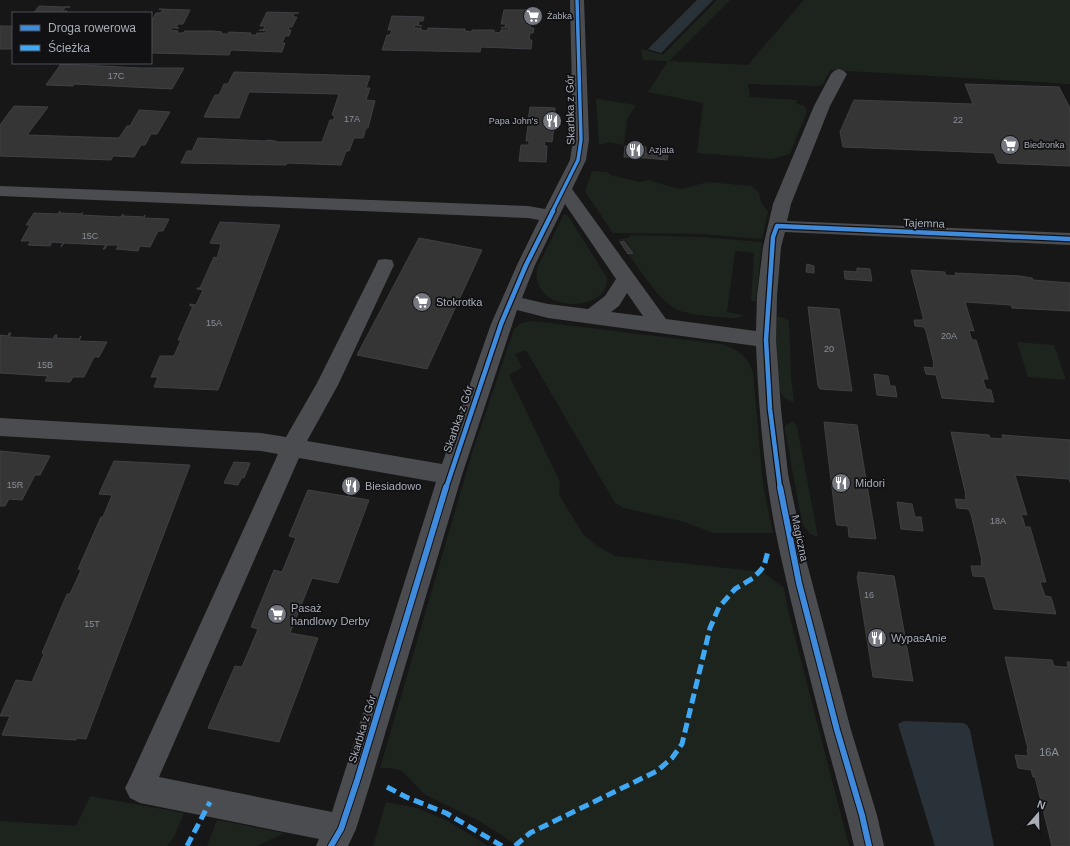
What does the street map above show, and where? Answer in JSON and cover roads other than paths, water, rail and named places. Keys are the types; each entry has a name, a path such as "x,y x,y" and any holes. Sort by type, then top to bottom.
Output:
{"street":[{"name":"Skarbka z Gór","path":"336,838 357,781 450,475 510,302 578,160 581,148 577,0"},
{"name":"Magiczna","path":"840,74 822,106 799,159 782,204 773,238 766,340 776,474 792,552 837,730 862,815 869,846"},
{"path":"564,190 626,280 660,326"},
{"path":"0,191 528,212 550,216"},
{"name":"Tajemna","path":"777,226 1070,239"},
{"path":"336,838 140,788 292,447 327,385 385,265"},
{"path":"592,317 612,301 626,280"},
{"path":"510,302 548,311 766,340"},
{"path":"0,427 261,442 450,475"}],"place":[{"name":"Żabka","path":"533,16"},
{"name":"Papa John's","path":"552,121"},
{"name":"Biedronka","path":"1010,145"},
{"name":"Azjata","path":"635,150"},
{"name":"Stokrotka","path":"422,302"},
{"name":"Midori","path":"841,483"},
{"name":"Biesiadowo","path":"351,486"},
{"name":"Pasaż handlowy Derby","path":"277,614"},
{"name":"WypasAnie","path":"877,638"}]}
